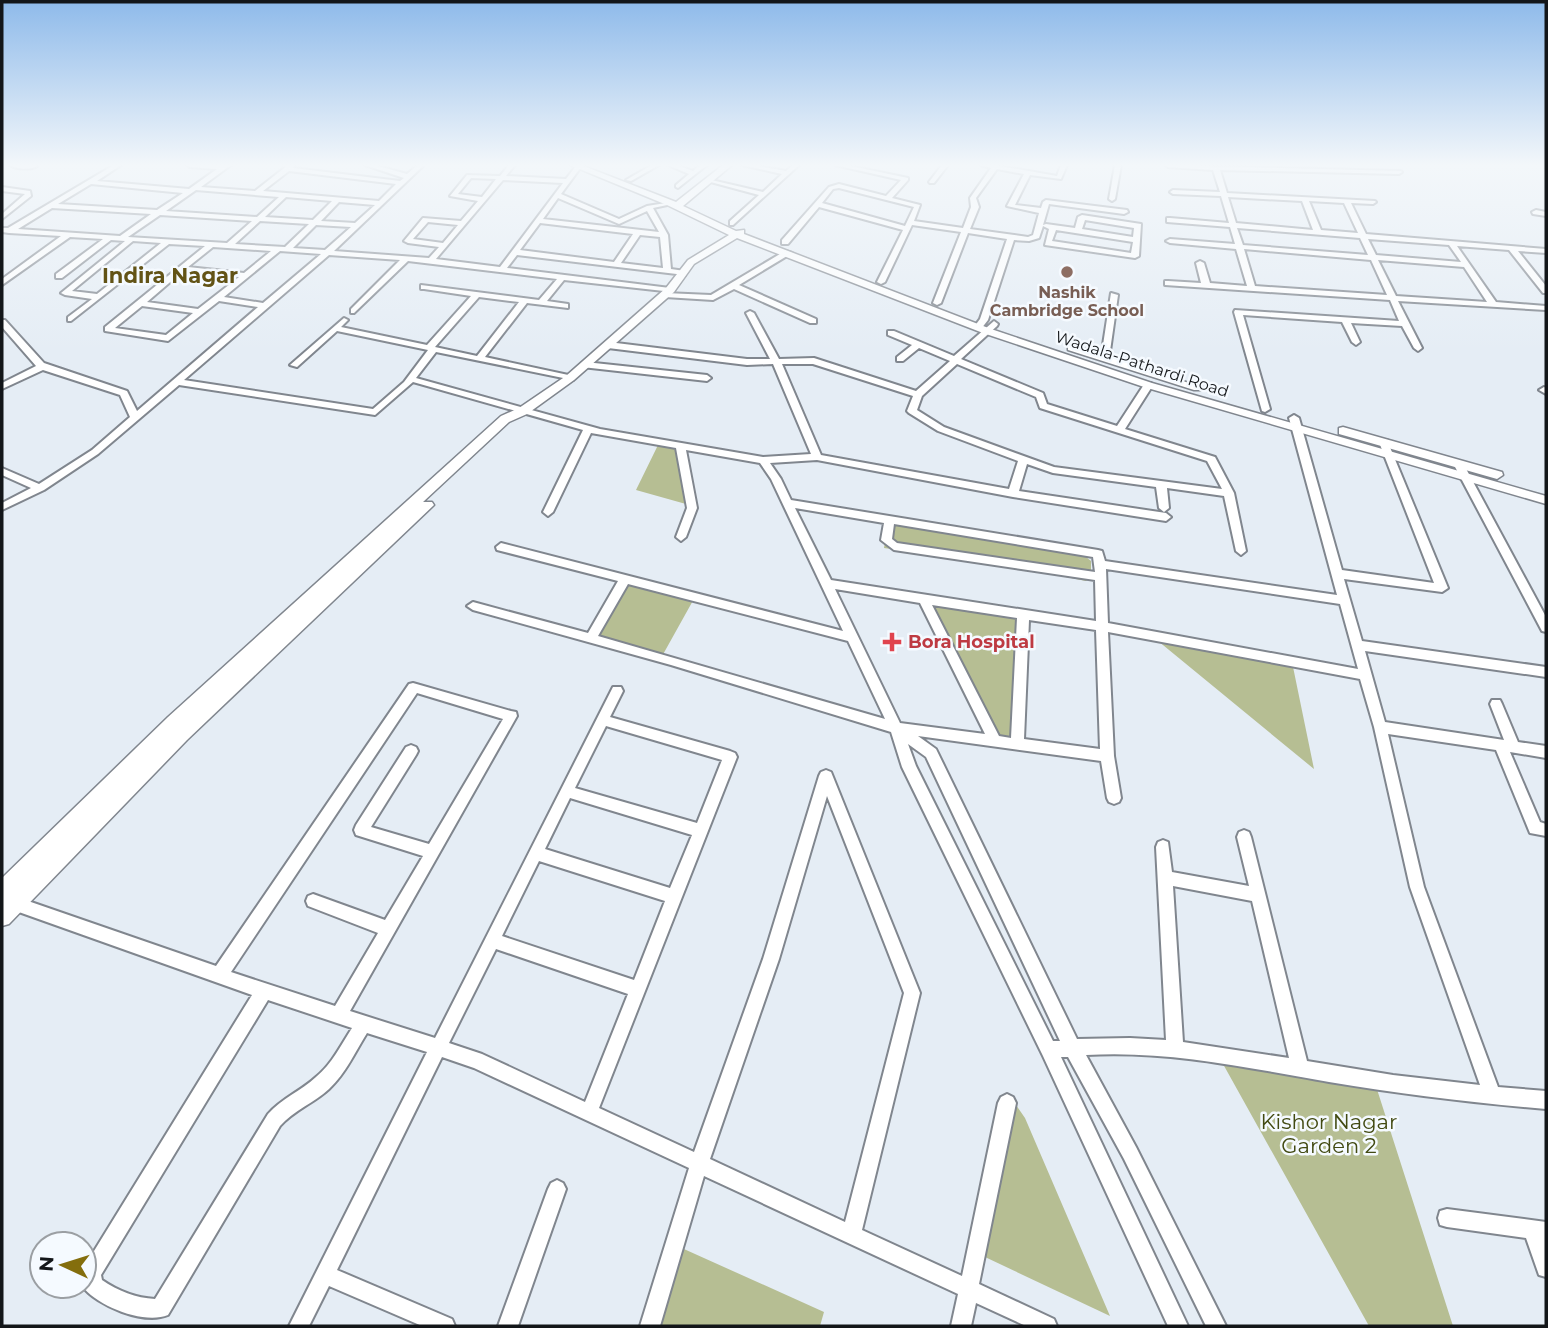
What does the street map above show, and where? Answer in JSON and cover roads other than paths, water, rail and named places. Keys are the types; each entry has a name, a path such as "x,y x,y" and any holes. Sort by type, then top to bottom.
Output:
{"main road":[{"name":"Wadala-Pathardi Road","path":"733,227 937,303 986,325 1105,358 1265,409 1296,423 1389,455 1546,500"},
{"path":"2,917 6,898 515,424 523,411 570,378 668,292 691,262 738,229"},
{"name":"Wadala-Pathardi Road","path":"787,247 1148,385 1296,423 1384,442 1546,489"}],"street":[{"path":"120,239 137,227"},
{"path":"228,246 249,227"},
{"path":"288,249 309,227"},
{"path":"2,507 40,488 95,452 356,227"},
{"path":"420,227 408,241 444,245"},
{"path":"431,261 460,227"},
{"path":"502,269 533,227"},
{"path":"597,227 664,235"},
{"path":"660,227 664,235 667,271"},
{"path":"5,231 406,258 563,276 713,298 787,247 801,227"},
{"path":"881,282 909,227"},
{"path":"923,227 1011,237 1036,236 1038,227"},
{"path":"937,303 967,227"},
{"path":"1137,240 1053,227 1048,243 1135,256 1137,240 1138,227"},
{"path":"1078,231 1079,227"},
{"path":"1234,227 1252,289"},
{"path":"1265,227 1546,251"},
{"path":"1316,227 1318,232"},
{"path":"1358,227 1390,298 1418,348"},
{"path":"616,265 639,232"},
{"path":"2,283 68,235"},
{"path":"1011,237 986,325 955,360 918,395 912,411 941,429 1053,470 1229,493"},
{"path":"59,276 109,238"},
{"path":"99,297 65,291 131,240"},
{"path":"1170,241 1466,265"},
{"path":"71,319 167,242"},
{"path":"1452,244 1493,304"},
{"path":"211,245 108,329 168,338 278,248"},
{"path":"1512,249 1546,291"},
{"path":"514,252 682,273"},
{"path":"354,311 406,258"},
{"path":"1200,263 1206,285"},
{"path":"182,269 245,275"},
{"path":"541,303 563,276"},
{"path":"1168,283 1546,308"},
{"path":"734,286 813,321"},
{"path":"424,287 565,306"},
{"path":"1231,287 1265,409"},
{"path":"177,382 375,412 411,379 432,348 477,294"},
{"path":"1105,358 1114,295"},
{"path":"217,298 265,306"},
{"path":"480,359 525,300"},
{"path":"140,303 200,312"},
{"path":"1238,312 1405,324"},
{"path":"750,313 777,363 817,457"},
{"path":"1345,319 1356,342"},
{"path":"293,365 344,320"},
{"path":"2,322 44,366 124,393 135,418"},
{"path":"335,328 570,378"},
{"path":"891,332 1040,394 1043,406 1211,458 1229,493 1241,551"},
{"path":"900,359 918,344"},
{"path":"608,345 747,362 814,361 918,395"},
{"path":"585,365 707,378"},
{"path":"2,386 44,366"},
{"path":"411,379 588,429 763,460 817,457 1013,494 1165,513 1161,484"},
{"path":"1120,430 1148,385"},
{"path":"1296,423 1380,727 1417,887 1492,1094"},
{"path":"548,512 588,429"},
{"path":"1338,574 1442,588 1384,442"},
{"path":"680,446 692,508 681,537"},
{"path":"1013,494 1024,459"},
{"path":"763,460 853,638 896,728 909,767 1049,1050 1178,1326"},
{"path":"1459,465 1546,628"},
{"path":"2,471 40,488"},
{"path":"787,503 1098,554 1104,628 1107,756 1115,797"},
{"path":"890,520 886,540 894,546 1344,600"},
{"path":"501,547 853,638"},
{"path":"591,638 625,579"},
{"path":"827,584 1104,628 1365,675"},
{"path":"924,600 994,740"},
{"path":"473,607 591,638 896,728 1107,756"},
{"path":"1017,744 1023,615"},
{"path":"1357,645 1546,672"},
{"path":"220,975 417,689 511,716 339,1015"},
{"path":"299,1326 437,1045 617,691"},
{"path":"1496,704 1507,747 1535,828 1546,830"},
{"path":"589,1112 730,757 602,720"},
{"path":"1380,727 1546,752"},
{"path":"896,728 930,753 1072,1047 1130,1153 1216,1326"},
{"path":"411,751 361,830 433,852"},
{"path":"650,1326 699,1164 771,959 826,776 912,993 851,1235"},
{"path":"566,791 701,831"},
{"path":"1244,837 1300,1068"},
{"path":"1163,846 1175,1048"},
{"path":"535,853 675,897"},
{"path":"1165,878 1257,895"},
{"path":"6,898 264,991 437,1045 476,1060 1047,1326"},
{"path":"313,901 388,929"},
{"path":"491,940 638,989"},
{"path":"264,991 93,1271 90,1281 95,1289 145,1310 161,1308 274,1120 282,1110 308,1094 331,1074 364,1023"},
{"path":"1049,1050 1072,1047 1175,1048 1374,1080 1546,1100"},
{"path":"961,1326 1007,1103"},
{"path":"508,1326 557,1189"},
{"path":"1447,1218 1539,1230 1546,1268"},
{"path":"326,1275 445,1326"}],"place":[{"name":"Nashik Cambridge School","path":"1067,272"},
{"name":"Bora Hospital","path":"892,642"}],"district":[{"name":"Indira Nagar","path":"170,275"}],"park label":[{"name":"Kishor Nagar Garden 2","path":"1329,1133"}]}
